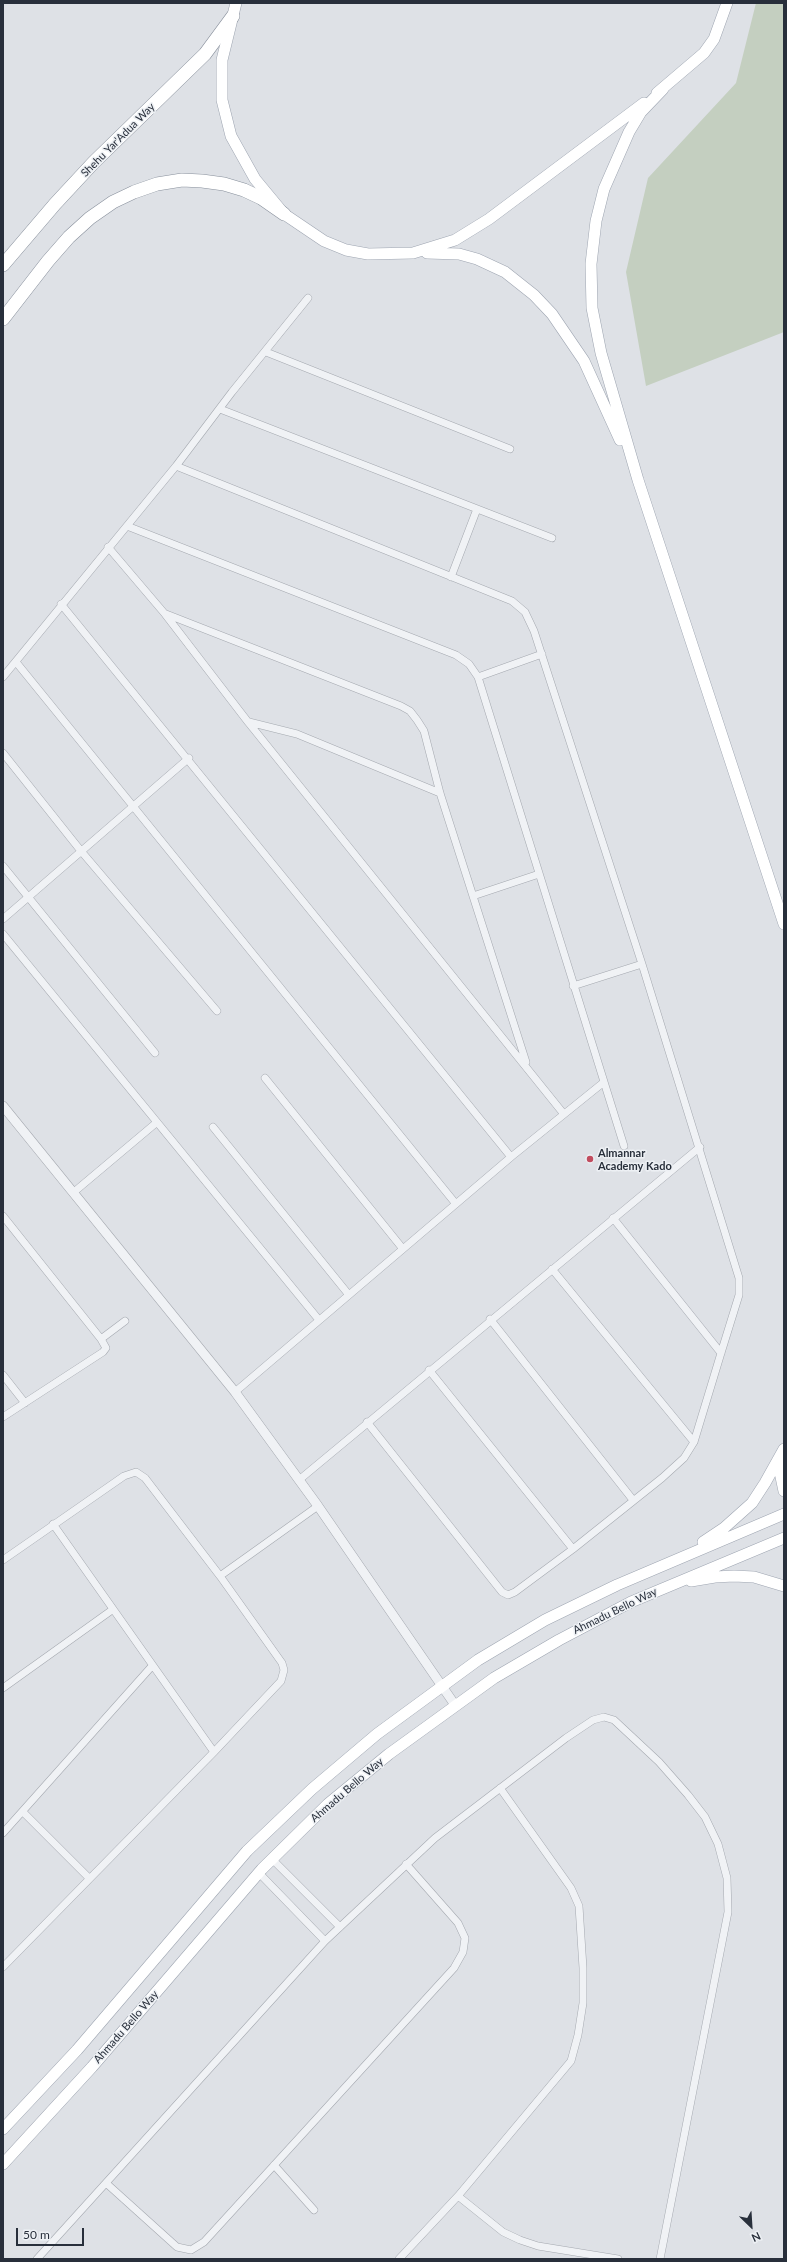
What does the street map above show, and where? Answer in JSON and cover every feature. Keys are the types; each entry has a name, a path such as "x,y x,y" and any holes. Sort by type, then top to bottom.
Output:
{"highway":[{"name":"Shehu Yar'Adua Way","path":"3,265 55,204 94,162 205,54 233,16"},
{"path":"3,319 48,261 69,237 90,218 113,202 134,192 157,184 182,180 224,184 244,190 261,198 284,214"}],"main road":[{"path":"236,3 222,60 222,100 225,117 241,156 255,179 284,214 324,241 346,250 368,254 447,253 477,259 505,272 534,295 552,314 584,361 638,480"},
{"path":"413,253 455,240 489,219 663,89 704,53 722,23 727,3"},
{"path":"663,89 641,112 629,132 604,189 596,221 591,264 592,308 602,353 638,480 784,924"},
{"path":"783,1451 780,1472 784,1491"},
{"path":"664,1564 707,1540 738,1517 752,1503 765,1484 783,1451"},
{"name":"Ahmadu Bello Way","path":"3,2129 77,2050 247,1851 324,1779 377,1734 478,1660 545,1620 664,1564 784,1514"},
{"name":"Ahmadu Bello Way","path":"3,2164 92,2067 272,1859 328,1804 389,1754 494,1678 559,1640 665,1587 784,1538"},
{"path":"665,1587 715,1576 754,1577 784,1586"}],"street":[{"path":"3,677 61,604 176,466 308,298"},
{"path":"266,352 510,449"},
{"path":"220,409 552,538"},
{"path":"176,466 512,602 525,612 534,631 542,654 642,964 700,1147 739,1278 739,1295 694,1442 684,1458 573,1549 508,1595 502,1592 367,1422"},
{"path":"451,577 477,509"},
{"path":"126,526 456,655 469,664 478,677 624,1146"},
{"path":"108,547 165,614 248,722 528,1066 563,1113"},
{"path":"61,604 189,758 511,1156"},
{"path":"165,614 410,711 424,731 440,793 528,1066"},
{"path":"478,677 542,654"},
{"path":"16,662 456,1204"},
{"path":"248,722 297,734 440,793"},
{"path":"3,753 81,851 217,1010"},
{"path":"3,919 189,758"},
{"path":"3,866 156,1053"},
{"path":"473,896 539,874"},
{"path":"3,934 319,1320"},
{"path":"573,986 642,964"},
{"path":"266,1078 402,1249"},
{"path":"235,1392 511,1156 563,1113 604,1082"},
{"path":"3,1106 235,1392 318,1506 455,1705"},
{"path":"74,1192 156,1122"},
{"path":"213,1128 349,1295"},
{"path":"299,1480 490,1319 700,1147"},
{"path":"3,1216 101,1339 106,1348 103,1352 3,1417"},
{"path":"614,1218 721,1353"},
{"path":"552,1268 694,1442"},
{"path":"490,1319 633,1500"},
{"path":"101,1339 125,1321"},
{"path":"429,1370 573,1549"},
{"path":"3,1375 25,1403"},
{"path":"3,1560 124,1476 136,1472 145,1478 220,1576 282,1663 284,1670 282,1681 3,1967"},
{"path":"220,1576 318,1506"},
{"path":"53,1524 112,1610 214,1752"},
{"path":"3,1688 112,1610"},
{"path":"3,1833 152,1666"},
{"path":"37,2259 325,1941 435,1838 566,1738 593,1720 604,1717 614,1720 659,1762 705,1817 718,1844 727,1878 728,1912 660,2259"},
{"path":"399,2259 458,2196 571,2062 578,2035 583,2003 582,1931 579,1906 571,1888 500,1788"},
{"path":"23,1812 89,1878"},
{"path":"272,1859 340,1927"},
{"path":"106,2183 177,2247 191,2250 204,2242 454,1968 463,1952 464,1938 458,1923 406,1864"},
{"path":"259,1873 325,1941"},
{"path":"274,2165 314,2210"},
{"path":"458,2196 504,2232 520,2240 538,2246 618,2259"}],"green space":[{"path":"756,3 784,3 784,332 646,386 626,272 648,178 736,83"}],"place":[{"name":"Almannar Academy Kado","path":"590,1159"}]}
